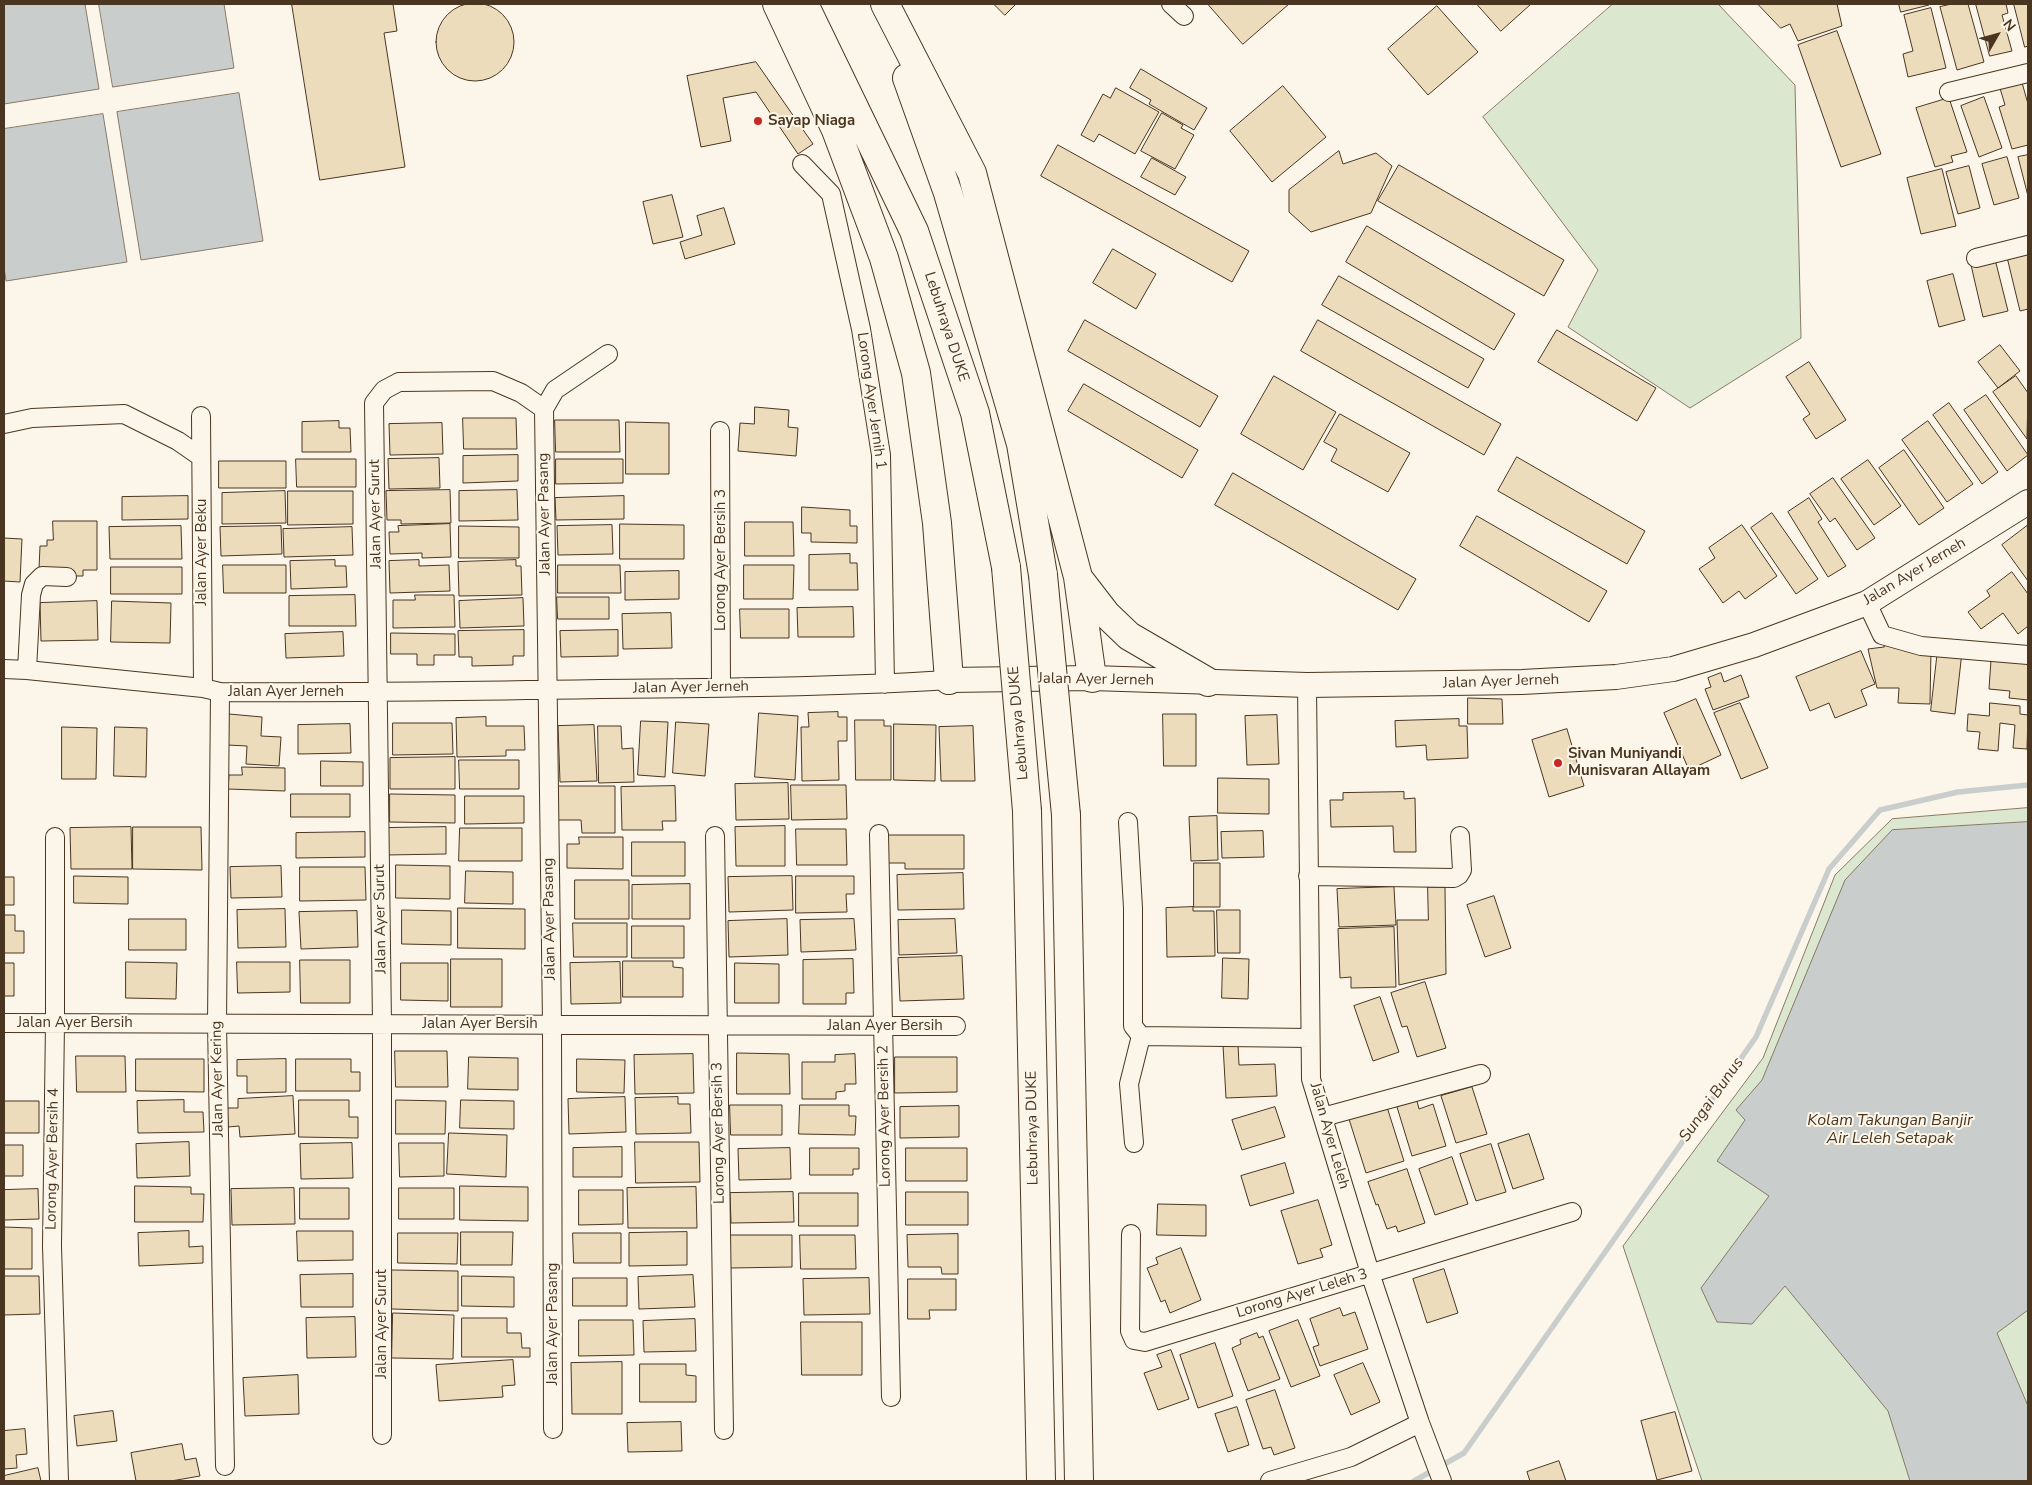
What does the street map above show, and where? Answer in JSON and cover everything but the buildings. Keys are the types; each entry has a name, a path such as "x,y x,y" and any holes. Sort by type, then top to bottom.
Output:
{"highway":[{"path":"777,4 836,130 884,258 916,373 937,523 949,680"},
{"name":"Lebuhraya DUKE","path":"804,4 914,231 975,414 1006,567 1027,811 1041,1481"},
{"path":"881,4 948,193 1018,435 1043,575 1066,815 1079,1481"},
{"path":"885,4 972,173 1078,577 1092,678"},
{"path":"1078,577 1106,614 1129,636 1208,682"}],"main road":[{"name":"Jalan Ayer Jerneh","path":"949,680 1092,678 1307,685 1522,682 1616,678 1664,671 1754,645 1867,603 2028,502"}],"street":[{"path":"1171,4 1184,16"},
{"path":"1949,92 2028,73"},
{"name":"Lorong Ayer Jernih 1","path":"802,164 831,194 862,329 881,455 885,684"},
{"path":"1976,258 2028,244"},
{"path":"544,409 556,390 608,354"},
{"name":"Jalan Ayer Surut","path":"382,1435 382,1024 374,403 384,390 399,382 493,381 521,393 544,409"},
{"name":"Jalan Ayer Pasang","path":"544,409 552,1024 554,1429"},
{"path":"4,424 32,418 124,414 178,441 201,457"},
{"name":"Jalan Ayer Beku","path":"201,416 211,690"},
{"name":"Lorong Ayer Bersih 3","path":"720,432 721,688"},
{"path":"27,670 31,595 34,584 42,576 67,577"},
{"path":"1867,603 1882,635 1921,646 2028,655"},
{"name":"Jalan Ayer Jerneh","path":"4,669 211,690 379,693 721,688 885,684 949,680"},
{"name":"Jalan Ayer Leleh","path":"1307,685 1312,1078 1370,1273 1431,1455 1442,1481"},
{"name":"Jalan Ayer Kering","path":"211,690 225,1466"},
{"path":"1128,822 1133,908 1133,1026 1141,1036"},
{"name":"Lorong Ayer Bersih 2","path":"879,834 892,1397"},
{"name":"Lorong Ayer Bersih 3","path":"715,836 724,1430"},
{"path":"1308,876 1454,878 1462,870 1460,836"},
{"name":"Lorong Ayer Bersih 4","path":"55,837 52,1246 58,1481"},
{"name":"Jalan Ayer Bersih","path":"4,1023 956,1026"},
{"path":"1141,1036 1310,1038"},
{"path":"1134,1143 1129,1084 1141,1036"},
{"path":"1323,1118 1481,1074"},
{"name":"Lorong Ayer Leleh 3","path":"1130,1234 1130,1331 1134,1340 1145,1342 1572,1212"},
{"path":"1270,1481 1351,1457 1420,1423"}],"green space":[{"path":"1613,4 1718,4 1795,85 1801,338 1690,408 1568,327 1598,270 1483,117"},
{"name":"Kolam Takungan Banjir Air Leleh Setapak","path":"2028,808 2028,1481 1702,1481 1623,1246 1763,1058 1835,875 1892,819"}],"water":[{"path":"4,4 85,4 99,89 4,104"},
{"path":"99,4 224,4 234,68 113,87"},
{"path":"239,93 263,241 141,260 117,112"},
{"path":"103,114 127,262 6,281 4,267 4,129"},
{"name":"Kolam Takungan Banjir Air Leleh Setapak","path":"2028,822 2028,1310 1997,1333 2028,1406 2028,1481 1910,1481 1888,1411 1785,1286 1752,1324 1717,1322 1701,1288 1769,1196 1717,1161 1745,1120 1736,1110 1762,1080 1845,880 1892,830"}],"waterway":[{"name":"Sungai Bunus","path":"1414,1481 1464,1453 1756,1037 1829,869 1880,810 1958,792 2028,785"}],"place":[{"name":"Sayap Niaga","path":"758,121"},
{"name":"Sivan Muniyandi Munisvaran Allayam","path":"1558,763"}]}
